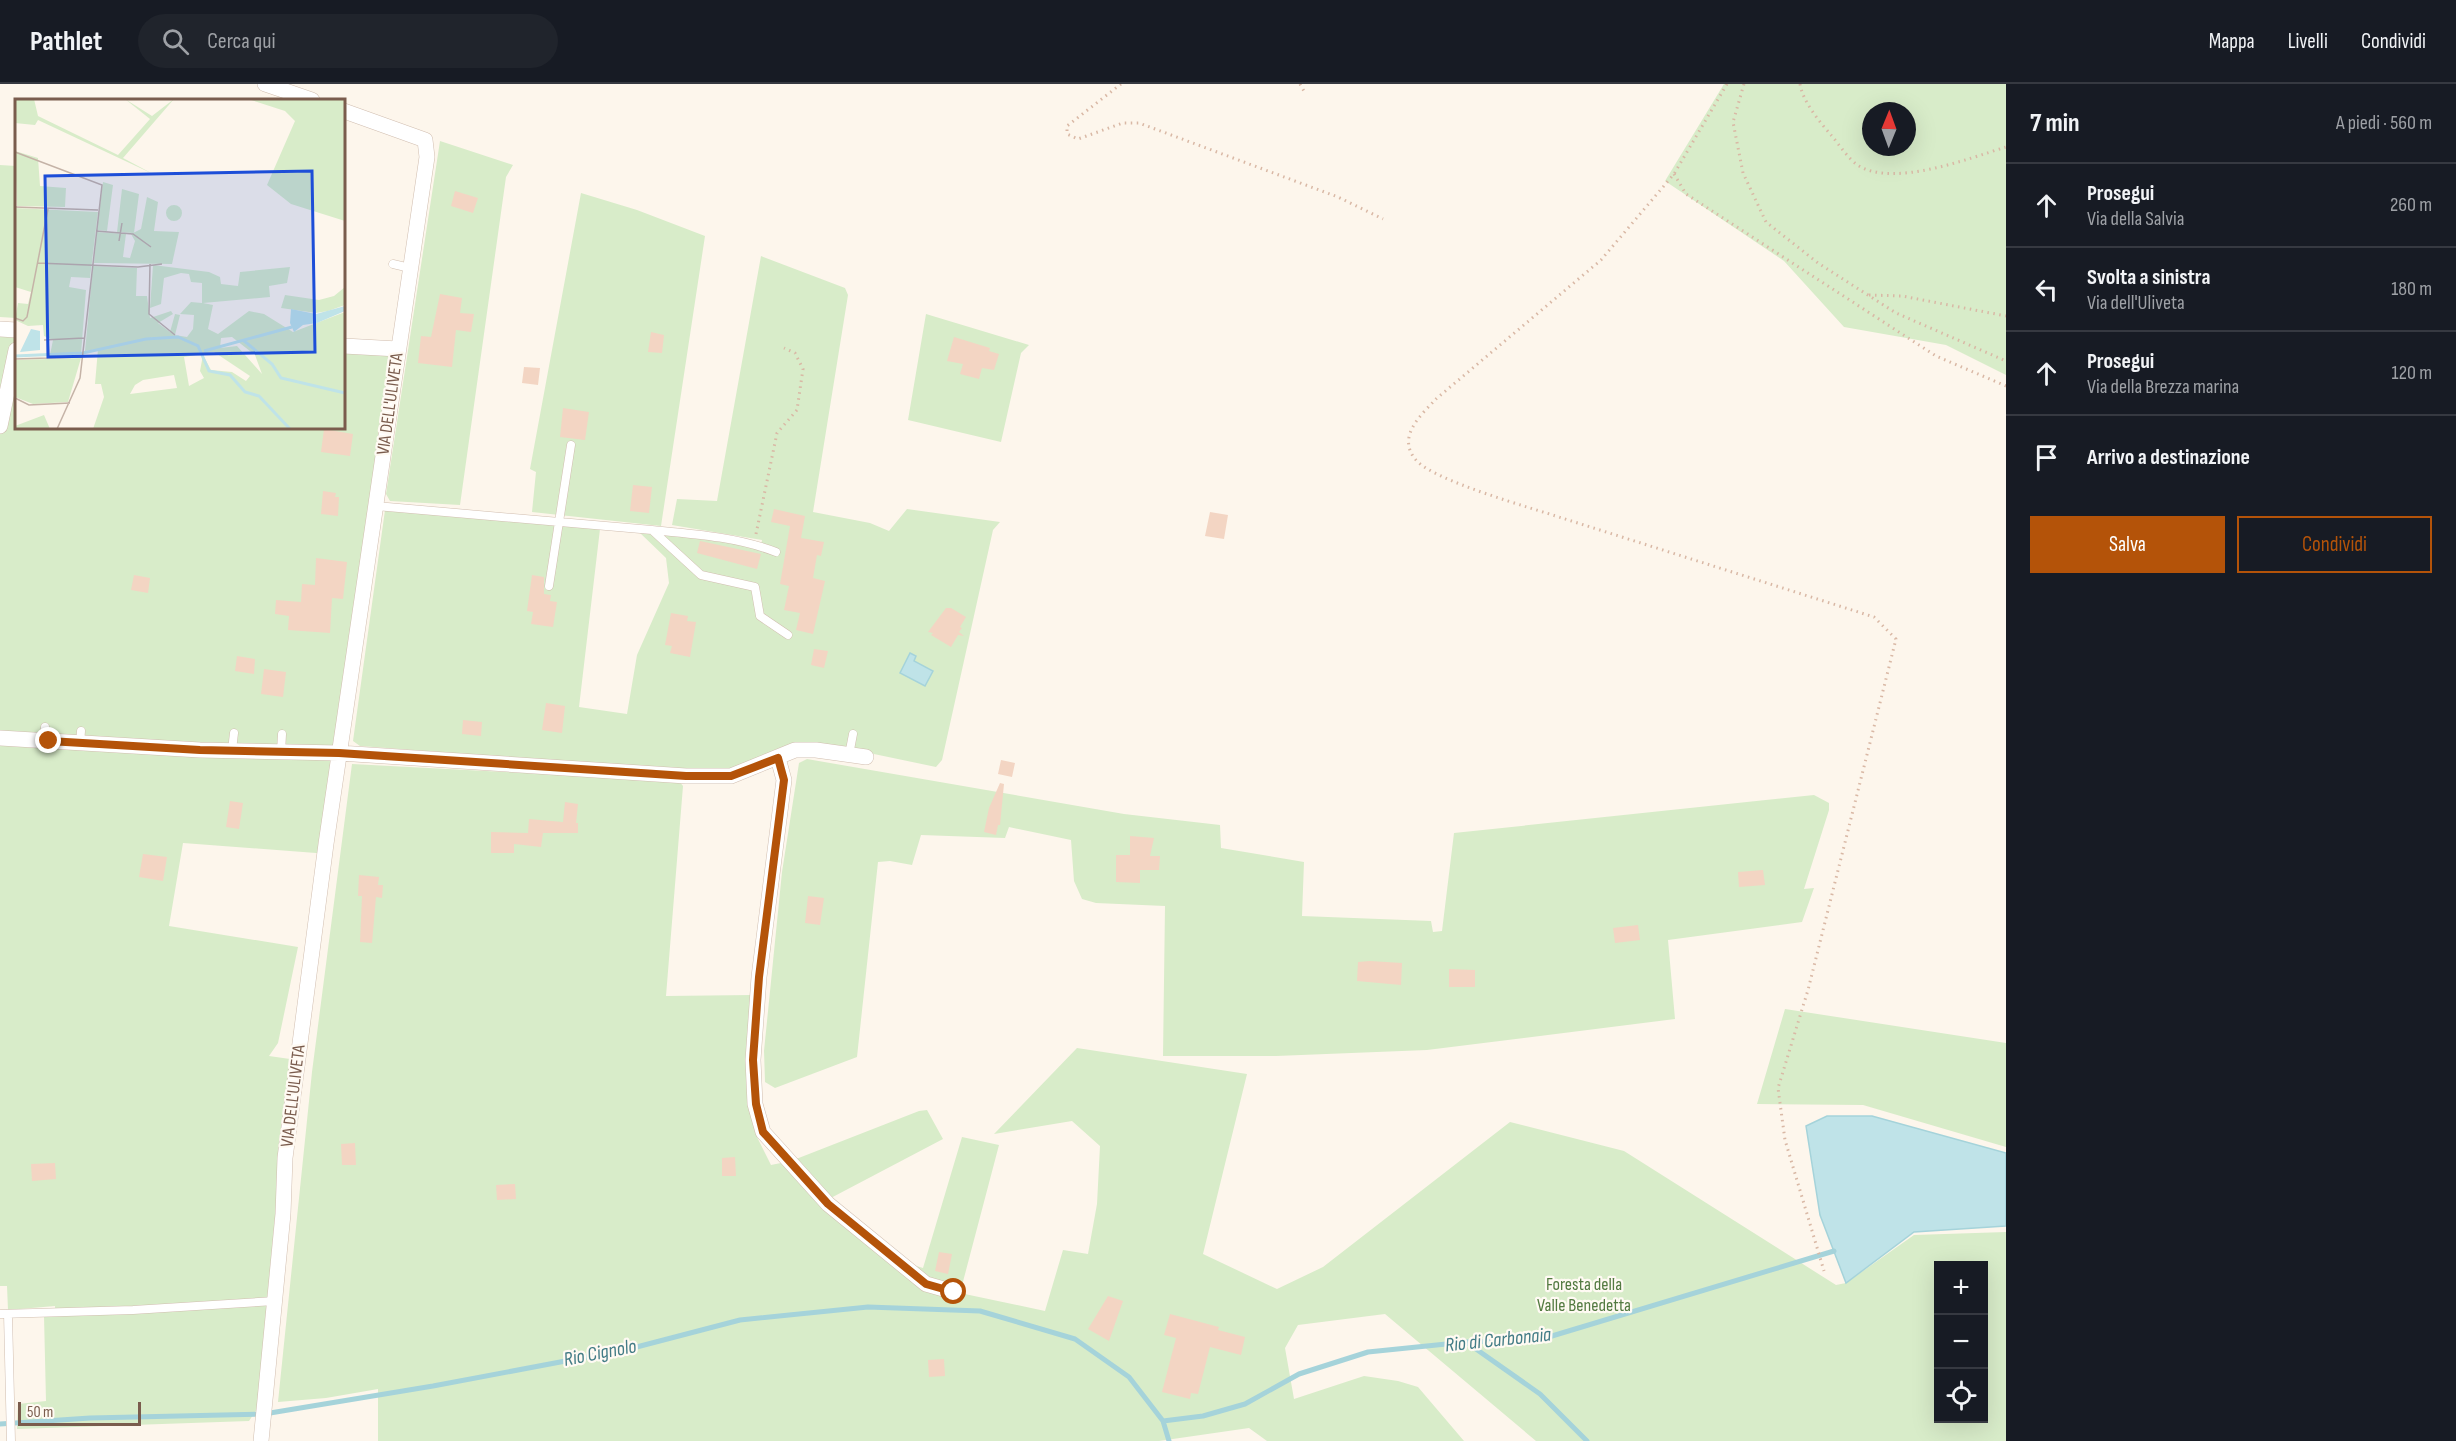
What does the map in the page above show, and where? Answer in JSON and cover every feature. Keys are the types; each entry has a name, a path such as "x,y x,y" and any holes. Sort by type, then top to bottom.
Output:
{"street":[{"path":"265,84 309,99"},
{"name":"VIA DELL'ULIVETA","path":"261,1441 283,1214 285,1158 339,753 427,157 424,140 345,111"},
{"path":"0,329 15,330"},
{"path":"345,346 398,349"},
{"path":"0,426 15,355"},
{"path":"0,738 81,737 143,750 339,753 686,776 731,776 795,750 816,750 866,757"},
{"path":"778,758 784,780 759,977 753,1060 756,1104 763,1132 828,1204 926,1284 954,1292"}],"lane":[{"path":"393,264 410,268"},
{"path":"549,586 571,445"},
{"path":"376,506 710,536 776,552"},
{"path":"652,530 701,575 754,587 760,615 788,635"},
{"path":"234,733 238,753"},
{"path":"281,752 282,734"},
{"path":"849,755 854,734"},
{"path":"10,1438 4,1314 275,1301"}],"path":[{"path":"1121,84 1067,126 1067,134 1078,139 1123,123 1138,123 1338,197 1383,219"},
{"path":"1300,84 1305,93"},
{"path":"1727,84 1674,174 1601,260 1430,405 1409,432 1409,449 1415,459 1428,470 1505,500 1874,617 1896,639 1808,990 1778,1088 1785,1140 1824,1271"},
{"path":"1744,84 1733,122 1743,173 1766,222 1818,263 1896,313 2006,361"},
{"path":"1800,84 1802,93 1828,131 1856,165 1874,173 1904,175 2006,147"},
{"path":"1674,174 1686,194 1936,356 2006,386"},
{"path":"1868,295 1902,296 1940,306 2006,316"},
{"path":"753,545 777,433 796,410 800,389 803,369 795,353 784,348"}],"green space":[{"path":"1724,84 2006,84 2006,375 1946,345 1844,327 1784,261 1665,181"},
{"path":"440,141 513,165 506,177 460,505 390,501 386,494"},
{"path":"0,165 15,166 15,318 0,317"},
{"path":"581,193 637,210 705,236 661,526 532,512 536,472 530,469"},
{"path":"761,256 845,288 848,295 813,512 870,523 889,531 907,509 1000,522 993,530 942,760 936,767 831,745 732,772 706,772 360,746 353,741 385,510 600,529 579,707 627,714 637,655 669,583 666,558 639,532 761,546 762,540 672,525 677,499 717,501"},
{"path":"926,314 1029,345 1021,353 1001,442 908,420"},
{"path":"0,334 15,335 15,429 345,429 345,351 386,353 396,360 329,854 183,843 169,926 298,947 278,1043 269,1056 290,1059 257,1409 249,1421 17,1429 18,1404 46,1401 44,1316 55,1315 55,1306 8,1310 7,1286 0,1286"},
{"path":"807,759 1124,814 1220,825 1221,848 1304,862 1302,916 1431,921 1433,932 1442,931 1454,833 1814,795 1829,803 1829,810 1804,889 1814,888 1802,922 1668,940 1675,1019 1427,1050 1276,1056 1163,1056 1165,906 1096,903 1082,899 1074,881 1071,840 1009,827 1005,838 921,835 912,865 890,861 878,862 857,1057 775,1088 765,1082 764,1051 782,872 799,763"},
{"name":"Foresta della Valle Benedetta","path":"352,764 679,781 683,786 666,996 752,995 750,1081 757,1137 771,1165 791,1161 919,1111 927,1110 943,1139 827,1200 907,1263 923,1268 962,1137 999,1145 960,1293 1045,1311 1063,1250 1088,1254 1097,1204 1100,1146 1072,1121 994,1134 1077,1048 1247,1074 1203,1254 1277,1289 1323,1267 1510,1122 1624,1151 1836,1285 1846,1283 1914,1235 2006,1232 2006,1441 1536,1441 1385,1314 1298,1325 1285,1348 1294,1399 1364,1376 1398,1381 1418,1387 1464,1441 1267,1441 1249,1428 1159,1441 378,1441 378,1389 326,1398 278,1402 312,1072"},
{"path":"1785,1009 2006,1043 2006,1147 1863,1105 1757,1104"}],"water":[{"path":"910,653 916,656 914,661 933,671 925,686 900,673"},
{"path":"1827,1116 1872,1116 2006,1153 2006,1226 1914,1232 1846,1283 1820,1215 1806,1126"}],"building":[{"path":"455,191 478,198 473,213 451,206"},
{"path":"440,294 462,298 460,313 474,314 471,332 456,330 452,367 418,363 421,336 431,337"},
{"path":"651,332 664,335 662,353 648,352"},
{"path":"954,337 990,348 989,351 999,354 994,370 982,368 979,379 960,374 963,364 947,361"},
{"path":"524,367 540,368 538,385 522,383"},
{"path":"563,408 589,412 585,440 560,437"},
{"path":"324,429 353,434 350,456 321,452"},
{"path":"633,485 652,487 649,513 630,511"},
{"path":"323,491 336,493 335,497 339,497 338,516 321,514"},
{"path":"774,509 805,516 801,538 824,542 821,556 817,555 813,578 825,581 813,634 796,630 800,613 784,610 789,586 780,584 790,526 771,522"},
{"path":"1210,512 1228,515 1224,539 1205,536"},
{"path":"700,541 761,554 757,569 697,553"},
{"path":"316,558 347,562 343,599 332,598 330,633 288,630 289,616 275,614 276,600 301,602 302,584 315,585"},
{"path":"134,575 150,578 148,593 131,590"},
{"path":"532,575 544,577 544,594 551,595 550,601 557,602 553,627 531,624 533,612 527,611"},
{"path":"946,608 951,608 966,617 959,632 964,636 958,635 951,647 931,635 933,633 928,632"},
{"path":"671,613 688,616 687,621 696,622 690,657 670,653 672,646 665,645"},
{"path":"814,649 828,651 824,668 811,665"},
{"path":"237,656 255,659 254,674 235,671"},
{"path":"264,669 286,672 283,697 261,694"},
{"path":"546,703 565,706 562,733 542,730"},
{"path":"463,720 482,722 481,736 462,734"},
{"path":"1001,760 1015,763 1012,777 998,774"},
{"path":"1000,783 1004,784 1000,825 998,825 996,835 984,832 989,808"},
{"path":"230,801 243,803 239,829 226,827"},
{"path":"565,802 578,804 576,823 578,823 578,833 543,833 541,847 514,844 514,853 491,853 491,832 528,833 529,819 563,822"},
{"path":"1130,836 1154,838 1150,856 1160,856 1159,870 1140,870 1140,883 1116,882 1116,855 1130,855"},
{"path":"143,854 167,857 163,881 139,877"},
{"path":"1763,870 1765,885 1739,887 1738,872"},
{"path":"359,875 379,877 378,885 383,885 382,898 376,897 372,943 360,942 362,896 358,896"},
{"path":"808,896 824,898 820,925 805,923"},
{"path":"1638,925 1640,940 1615,943 1613,928"},
{"path":"1358,962 1402,963 1401,985 1357,981"},
{"path":"1449,969 1475,970 1475,987 1449,987"},
{"path":"355,1143 356,1165 342,1165 341,1144"},
{"path":"735,1157 736,1176 722,1176 722,1158"},
{"path":"55,1163 56,1179 32,1181 31,1164"},
{"path":"515,1184 516,1199 497,1200 496,1185"},
{"path":"939,1252 952,1254 948,1274 935,1271"},
{"path":"1108,1296 1123,1301 1109,1341 1088,1329"},
{"path":"1170,1314 1219,1327 1218,1330 1245,1337 1241,1355 1210,1347 1198,1394 1191,1393 1190,1399 1162,1392 1176,1338 1164,1335"},
{"path":"944,1359 945,1376 929,1377 928,1360"}],"waterway":[{"name":"Rio di Carbonaia","path":"1163,1421 1203,1416 1245,1404 1299,1374 1368,1352 1466,1342 1542,1339 1834,1251"},
{"name":"Rio Cignolo","path":"0,1424 90,1418 264,1414 433,1386 629,1349 740,1320 868,1307 980,1311 1075,1339 1129,1377 1163,1421 1169,1441"},
{"path":"1466,1342 1540,1394 1587,1441"}],"route":[{"path":"49,741 200,750 339,753 686,776 731,776 778,758 784,780 759,977 753,1060 756,1104 763,1132 828,1204 926,1284 954,1292"}]}
